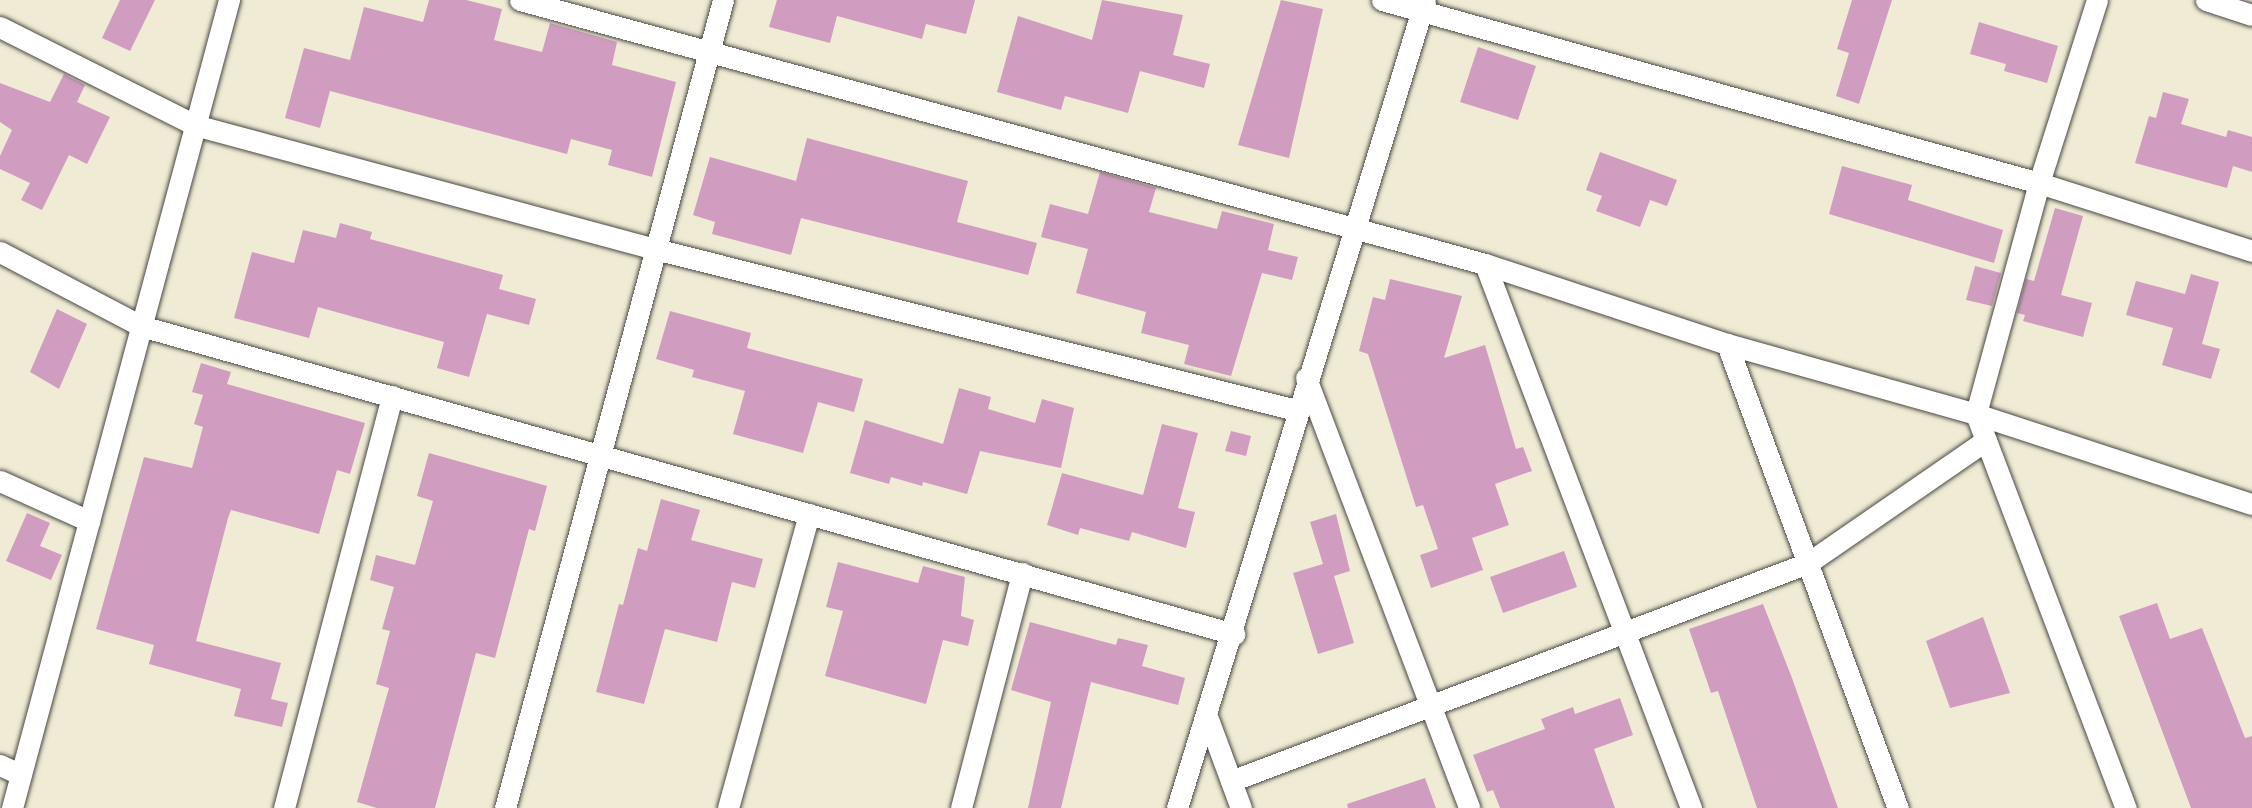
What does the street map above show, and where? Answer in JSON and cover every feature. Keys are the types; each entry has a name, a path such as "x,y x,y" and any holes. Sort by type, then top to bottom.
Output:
{"street":[{"path":"12,808 229,0"},
{"path":"520,0 1485,264 1727,344 1976,414 2252,504"},
{"path":"505,808 723,0"},
{"path":"1382,0 1424,5 2039,183 2252,251"},
{"path":"2097,0 2039,183 1976,414 2126,808"},
{"path":"2206,0 2252,15"},
{"path":"1177,808 1208,719 1296,410 1358,229 1424,5"},
{"path":"0,27 195,125 655,249 1296,410"},
{"path":"0,253 141,326 1234,634"},
{"path":"1485,264 1691,808"},
{"path":"1727,344 1898,808"},
{"path":"1306,378 1469,808"},
{"path":"284,808 392,396"},
{"path":"1231,781 1808,564 1986,440"},
{"path":"0,481 89,521"},
{"path":"728,808 809,514"},
{"path":"961,808 1022,573"},
{"path":"1208,719 1241,808"},
{"path":"0,765 20,775"}],"building":[{"path":"120,0 155,0 130,51 102,38"},
{"path":"429,0 466,0 502,9 494,40 542,52 550,23 617,42 612,65 676,82 652,177 608,165 612,150 571,139 567,154 330,91 320,128 285,118 304,48 350,60 364,7 423,22"},
{"path":"777,0 975,0 966,34 926,24 922,39 837,16 830,43 769,27"},
{"path":"1102,0 1183,15 1173,55 1210,64 1204,88 1140,71 1128,113 1065,96 1061,110 997,92 1018,16 1092,40"},
{"path":"1281,0 1323,9 1289,158 1238,145"},
{"path":"1852,0 1892,0 1859,104 1836,96 1849,53 1837,49"},
{"path":"1979,22 2058,46 2047,83 2004,71 2006,64 1970,54"},
{"path":"1478,47 1536,66 1518,120 1460,102"},
{"path":"64,74 85,85 77,102 110,117 87,164 69,155 42,210 21,200 30,183 0,169 0,156 12,130 0,122 0,83 50,102"},
{"path":"2163,92 2189,99 2181,124 2226,137 2228,130 2252,137 2252,172 2233,166 2227,188 2135,163 2149,116 2156,118"},
{"path":"807,138 968,181 957,222 1037,243 1028,275 801,218 791,255 712,234 715,222 693,215 710,157 796,181"},
{"path":"1600,152 1677,180 1667,206 1650,200 1640,227 1596,211 1602,196 1586,190"},
{"path":"1842,166 1912,185 1908,200 2003,230 1994,263 1829,214"},
{"path":"1100,172 1156,188 1149,212 1217,229 1222,211 1274,224 1268,250 1298,257 1292,280 1262,273 1231,376 1184,364 1189,345 1141,333 1146,312 1076,293 1088,249 1041,237 1050,204 1088,214"},
{"path":"2055,208 2083,216 2061,295 2092,303 2083,337 2023,321 2025,315 2017,313 2026,279 2034,281"},
{"path":"340,223 372,232 370,239 503,275 499,289 536,299 529,325 487,314 469,377 437,368 444,342 318,307 309,338 234,318 252,252 294,263 303,230 336,238"},
{"path":"1975,266 2001,273 1992,306 1966,300"},
{"path":"2191,274 2219,282 2202,344 2220,349 2211,379 2162,365 2173,328 2126,315 2136,281 2185,294"},
{"path":"1390,279 1462,296 1444,358 1485,345 1516,449 1523,447 1532,471 1495,484 1509,525 1472,538 1483,570 1431,588 1420,555 1438,549 1423,505 1416,507 1368,354 1359,351 1373,297 1385,300"},
{"path":"57,309 87,324 59,389 30,372"},
{"path":"670,311 751,333 747,348 863,379 854,412 818,402 803,453 733,434 745,391 692,377 694,370 656,359"},
{"path":"201,363 231,372 227,384 365,423 350,474 337,470 319,534 231,510 228,518 196,641 281,663 271,699 288,703 282,727 234,716 241,689 149,664 154,645 96,629 144,457 192,468 203,427 194,424 203,395 192,392"},
{"path":"959,388 991,397 988,409 1035,423 1042,399 1074,408 1061,468 980,451 967,494 923,482 922,486 891,477 889,484 850,473 865,420 943,444"},
{"path":"1162,424 1198,433 1178,508 1195,512 1186,548 1132,532 1129,541 1080,528 1078,535 1047,525 1062,473 1143,495"},
{"path":"1231,431 1251,436 1246,456 1225,451"},
{"path":"429,453 547,486 535,531 529,529 495,658 476,653 435,808 377,808 357,802 389,688 376,684 390,631 382,629 394,587 370,580 376,555 415,565 433,501 417,496"},
{"path":"661,499 700,510 691,540 763,559 755,588 732,582 717,642 665,629 644,704 596,692 619,604 623,605 638,548 647,551"},
{"path":"27,513 50,523 40,546 62,555 51,580 6,561"},
{"path":"1336,514 1350,571 1334,576 1354,643 1318,654 1293,573 1323,564 1310,522"},
{"path":"1564,551 1577,587 1503,613 1490,577"},
{"path":"838,562 918,583 923,566 965,577 961,616 974,620 968,646 943,640 926,704 825,676 843,611 826,607"},
{"path":"2157,603 2170,639 2202,628 2245,738 2252,736 2252,808 2191,808 2119,616"},
{"path":"1763,604 1838,808 1757,808 1718,691 1711,693 1689,629"},
{"path":"1983,617 2010,693 1950,708 1926,641"},
{"path":"1030,622 1116,645 1118,638 1148,645 1142,666 1185,678 1178,705 1091,682 1061,808 1028,808 1051,702 1011,690"},
{"path":"1620,698 1633,735 1594,749 1615,808 1500,808 1493,790 1487,792 1473,755 1545,729 1541,719 1573,707 1575,714"},
{"path":"1425,778 1436,808 1348,808 1347,804"}]}
